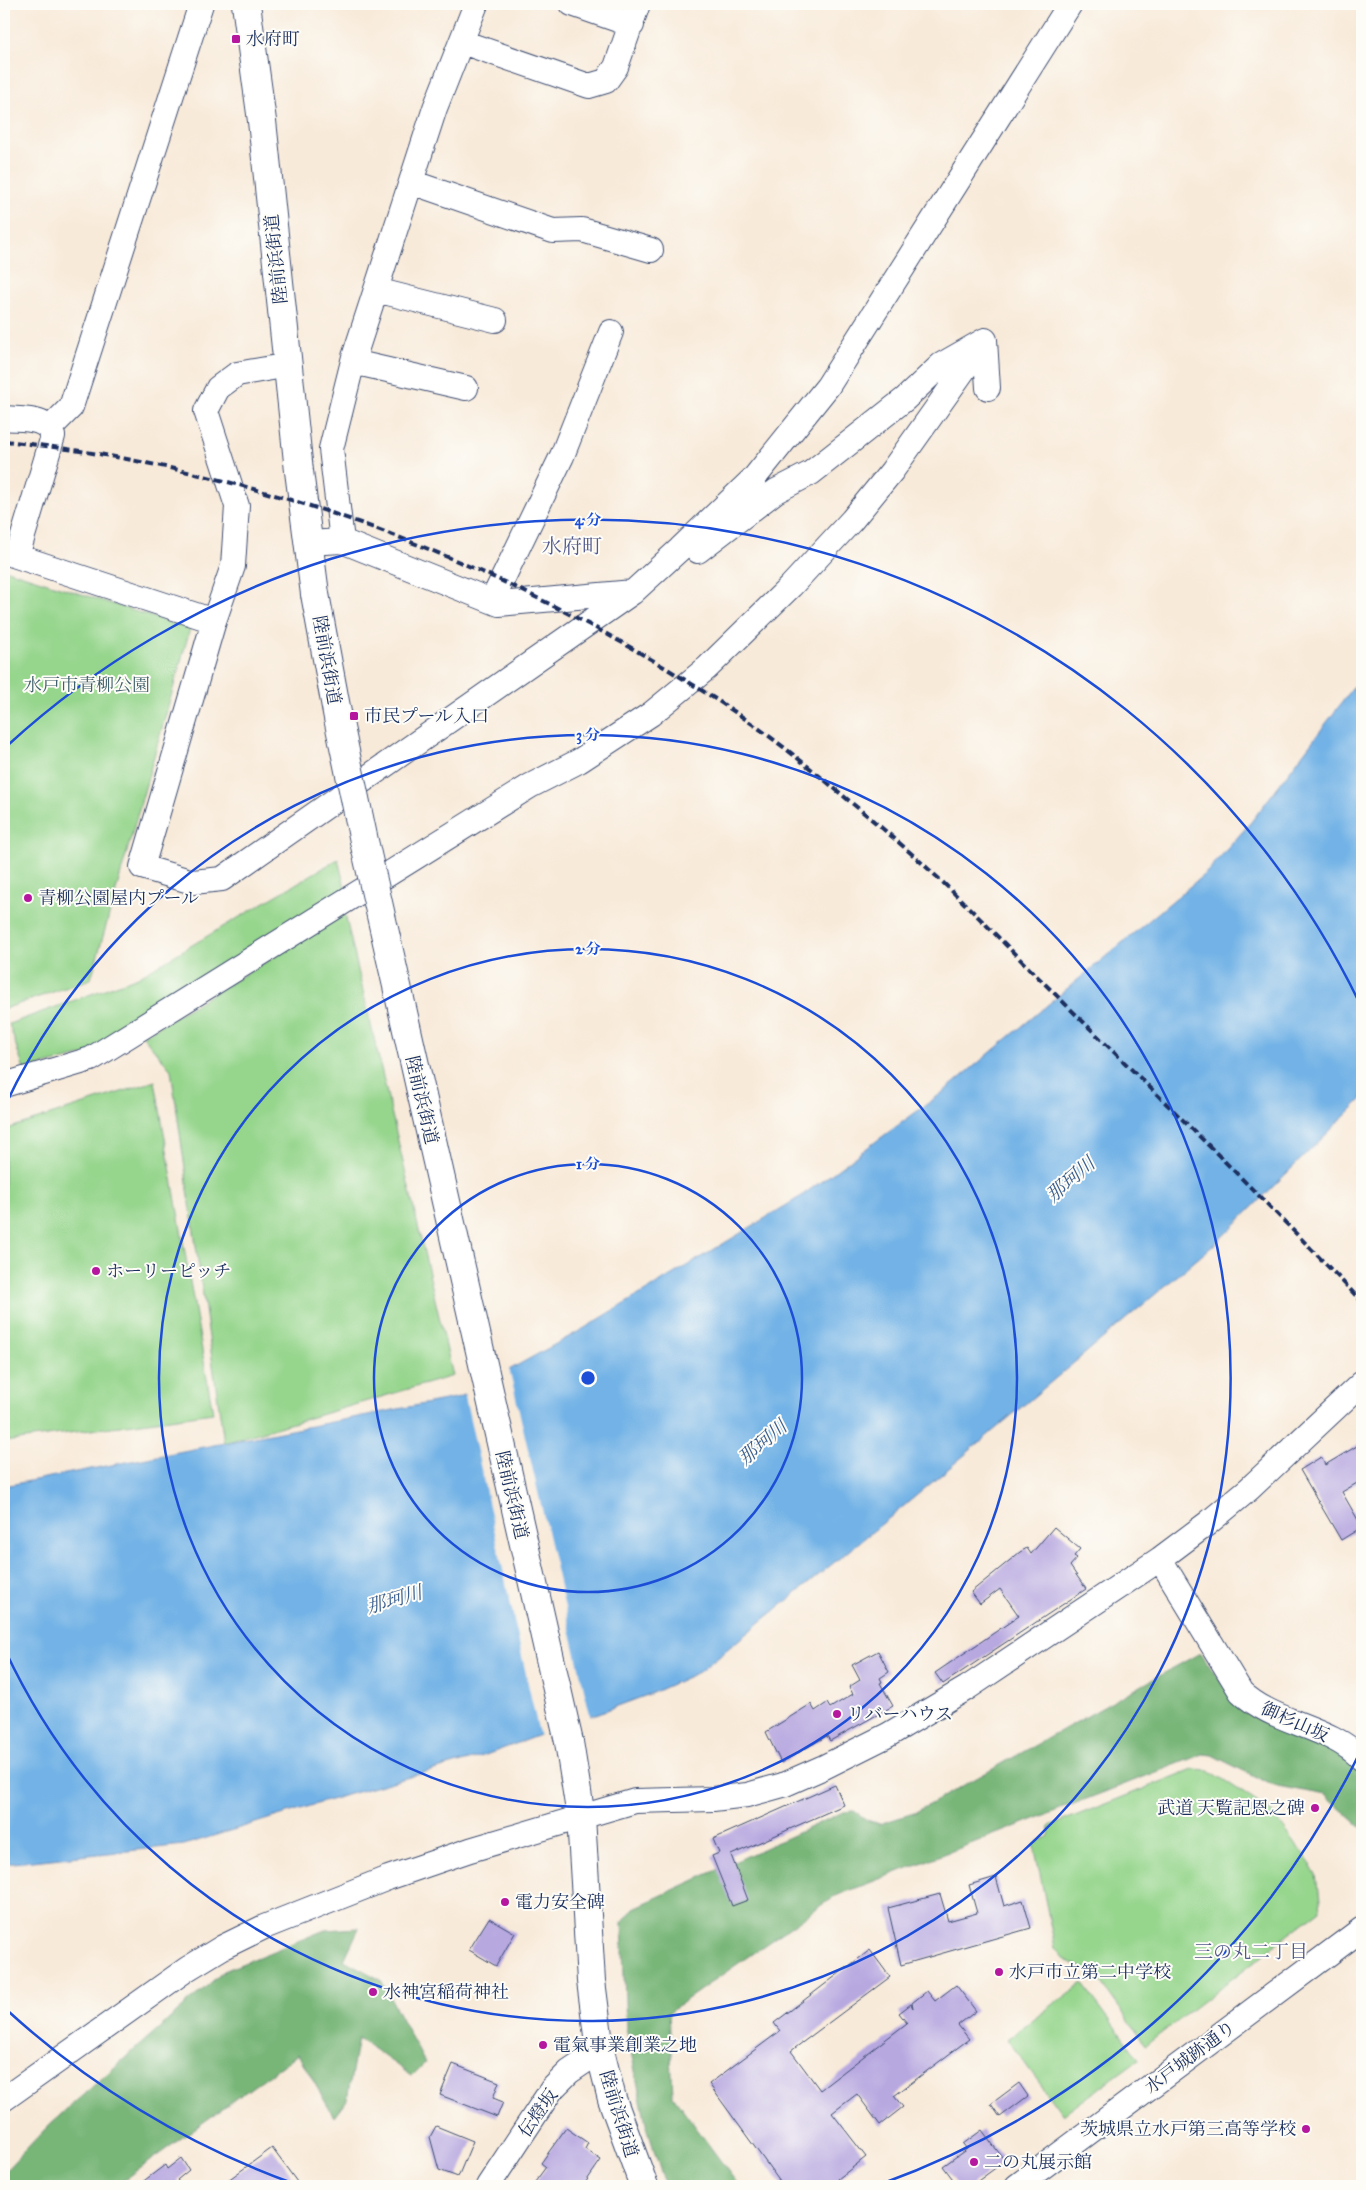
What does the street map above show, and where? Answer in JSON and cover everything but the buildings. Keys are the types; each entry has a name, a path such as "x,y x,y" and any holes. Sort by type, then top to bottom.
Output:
{"main road":[{"name":"陸前浜街道","path":"246,4 262,121 289,365 298,471 315,594 338,718 366,850 569,1742 581,1817 592,1981 600,2052 612,2099 644,2186"}],"street":[{"path":"50,428 71,408 201,4"},
{"path":"342,541 331,450 353,362 435,108 476,4"},
{"path":"462,42 590,86 606,81 616,67 635,14 572,4"},
{"path":"289,365 237,374 218,388 206,411 237,506 233,566 214,621 142,867 193,882 222,879 633,592 755,477 828,386 1070,4"},
{"path":"411,182 553,230 582,230 651,250"},
{"path":"376,290 496,320"},
{"path":"492,601 562,456 611,332"},
{"path":"680,549 693,554 776,491 811,473 905,399 941,365 984,340"},
{"path":"984,340 988,388"},
{"path":"4,1084 91,1059 530,786 579,761 651,714 707,668 763,614 852,520 892,471 984,340"},
{"path":"353,362 466,388"},
{"path":"4,418 42,422 50,428 53,436 11,554 214,621"},
{"path":"308,543 342,541 499,604 633,592"},
{"path":"4,2099 187,1969 264,1926 388,1878 470,1850 635,1802 713,1799 747,1795 783,1785 888,1735 967,1688 1160,1559 1208,1523 1249,1488 1362,1383"},
{"name":"御杉山坂","path":"1160,1559 1241,1692 1252,1703 1322,1733 1354,1750 1362,1759"},
{"name":"水戸城跡通り","path":"1017,2186 1362,1929"},
{"name":"伝燈坂","path":"488,2186 552,2089 569,2072 600,2052"}],"green space":[{"name":"水戸市青柳公園","path":"4,569 190,629 91,979 4,1009"},
{"path":"338,859 347,896 93,1053 24,1070 9,1024 138,977"},
{"path":"345,914 453,1376 224,1443 171,1070 143,1036"},
{"name":"ホーリーピッチ","path":"155,1081 213,1413 4,1442 4,1130"},
{"path":"1200,1653 1245,1713 1327,1747 1360,1771 1362,1774 1362,1828 1325,1795 1272,1785 1212,1755 1203,1754 833,1897 669,2012 673,2096 739,2186 667,2186 662,2176 646,2124 626,2028 622,1923 634,1908 843,1812 854,1811 867,1820 879,1824 914,1813"},
{"path":"1193,1769 1209,1770 1272,1812 1317,1873 1321,1910 1146,2045 1095,1974 1065,1960 1055,1948 1034,1845 1049,1836 1050,1826"},
{"path":"359,1928 344,1960 381,1980 425,2063 412,2076 358,2038 347,2100 334,2117 298,2054 115,2186 4,2186 4,2172 50,2124 224,1971 325,1930"},
{"path":"1082,1983 1139,2059 1063,2115 1007,2039"}],"water":[{"name":"那珂川","path":"1362,676 1362,1099 1215,1244 904,1506 699,1672 650,1694 483,1756 343,1796 184,1845 4,1864 4,1486 460,1397 583,1329 800,1197 942,1093 1207,872 1251,822"}],"pier":[{"path":"509,1368 591,1719 540,1738 464,1392"}],"railway":[{"path":"4,441 101,454 197,474 292,500 386,532 477,570 566,612 652,660 735,712 810,768 937,877 1245,1182 1362,1302"}],"place":[{"name":"水府町","path":"236,39"},
{"name":"市民プール入口","path":"354,716"},
{"name":"青柳公園屋内プール","path":"28,898"},
{"name":"ホーリーピッチ","path":"96,1271"},
{"name":"リバーハウス","path":"837,1714"},
{"name":"武道 天覧記恩之碑","path":"1315,1808"},
{"name":"電力安全碑","path":"505,1902"},
{"name":"水戸市立第二中学校","path":"999,1972"},
{"name":"水神宮稲荷神社","path":"373,1992"},
{"name":"電氣事業創業之地","path":"543,2045"},
{"name":"茨城県立水戸第三高等学校","path":"1306,2129"},
{"name":"二の丸展示館","path":"974,2162"}],"district":[{"name":"水府町","path":"572,546"},
{"name":"三の丸二丁目","path":"1251,1951"}]}
